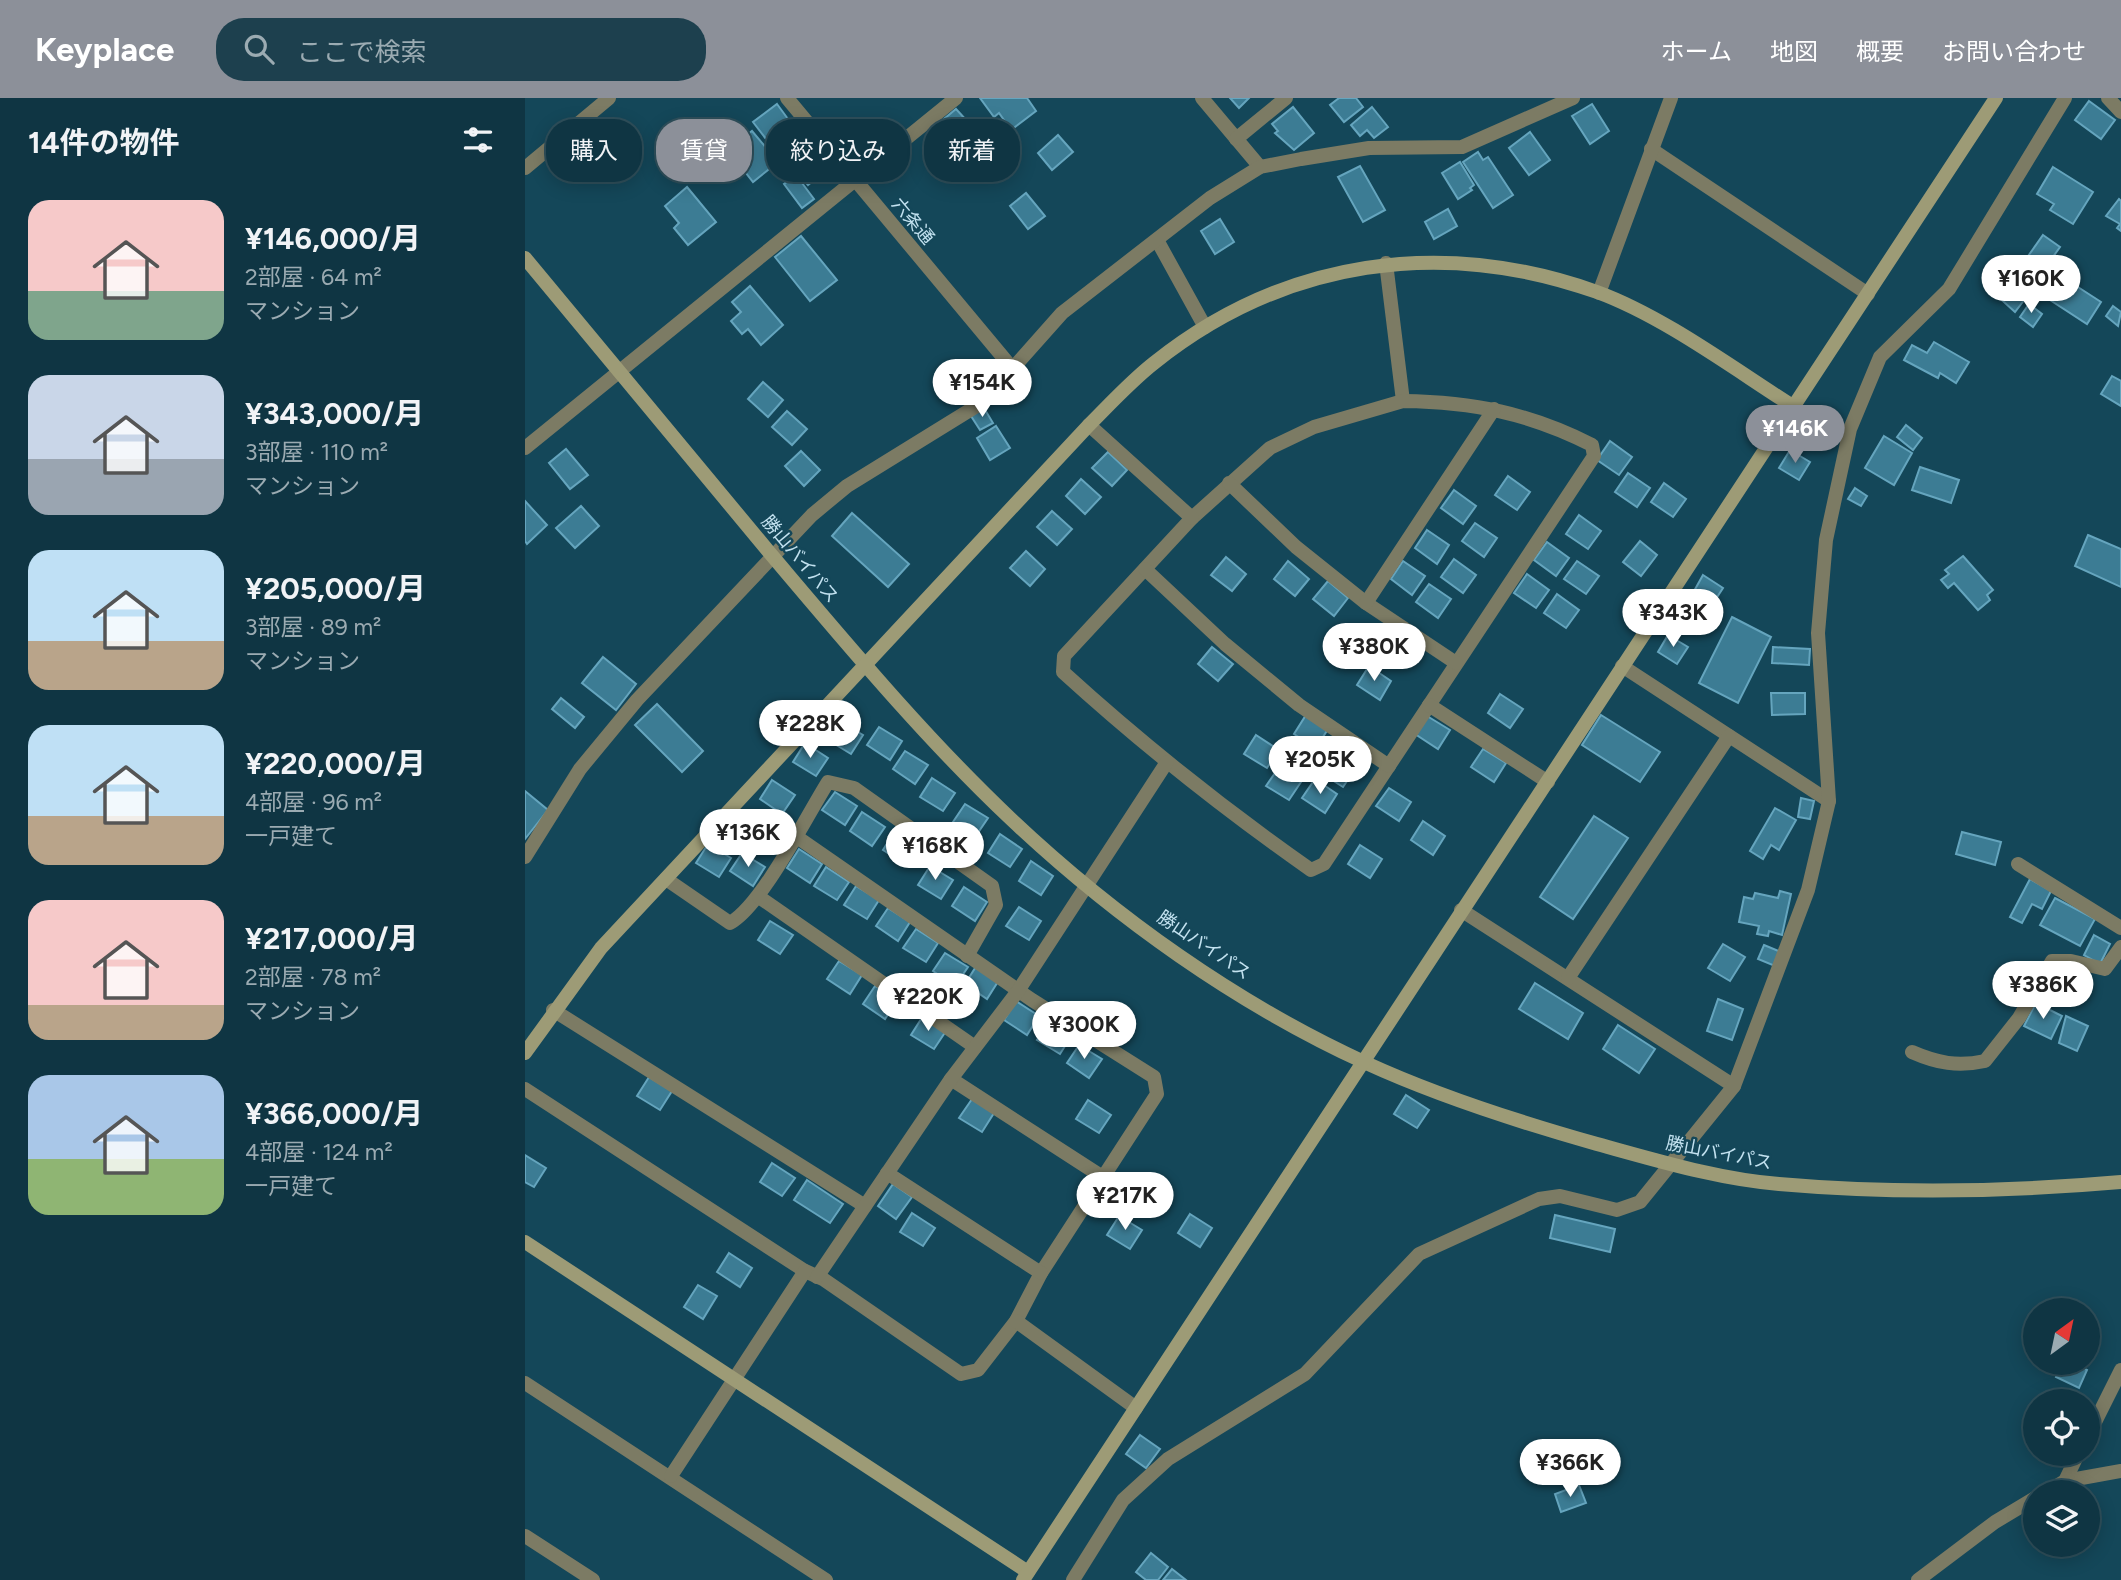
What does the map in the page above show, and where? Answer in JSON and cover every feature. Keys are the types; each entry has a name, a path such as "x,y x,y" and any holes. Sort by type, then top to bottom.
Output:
{"street":[{"path":"525,168 609,98"},
{"name":"六条通","path":"787,98 804,119"},
{"path":"910,135 955,98"},
{"path":"1202,98 1260,167"},
{"path":"1236,139 1286,98"},
{"path":"525,857 580,769 636,700 812,515 847,486 983,402 1062,313 1210,198 1260,167 1370,148 1462,147 1573,98"},
{"path":"1599,293 1671,98"},
{"path":"525,1242 735,1379 1026,1576 1996,98"},
{"path":"1073,1580 1123,1500 1168,1460 1305,1374 1419,1254 1539,1199 1560,1196 1617,1210 1640,1202 1734,1086 1808,890 1829,801 1818,633 1826,540 1850,429 1880,357 1949,289 2066,98"},
{"path":"2108,98 2121,112"},
{"path":"1651,149 1868,294"},
{"path":"525,448 852,182"},
{"name":"六条通","path":"856,182 1012,368"},
{"path":"1157,240 1205,327"},
{"name":"勝山バイパス","path":"525,258 862,664 1011,819 1087,886 1184,957 1273,1013 1364,1062 1434,1091 1553,1132 1671,1165 1774,1184 1893,1189 2015,1191 2121,1182"},
{"path":"525,1053 553,1010 601,948 862,664 1089,425 1153,363 1205,327 1264,297 1332,275 1386,263 1470,262 1535,274 1599,293 1670,329 1794,407"},
{"path":"1386,263 1403,401"},
{"path":"1403,401 1451,402 1494,409 1551,424 1592,445 1594,456 1324,864 1311,870 1240,820 1167,762 1063,672 1064,656 1192,519 1270,449 1314,427 1403,401"},
{"path":"1366,603 1494,409"},
{"path":"1089,425 1192,519"},
{"path":"1229,483 1296,547 1366,603 1455,663"},
{"path":"1145,569 1225,644 1299,705 1389,766"},
{"path":"1622,666 1829,801"},
{"path":"1429,705 1548,782"},
{"path":"1567,978 1729,736"},
{"path":"671,1476 735,1379 811,1274 865,1206 951,1079 1018,991 1167,762"},
{"path":"666,878 730,923 743,916 758,897 828,782 855,788 992,886 996,905 968,956"},
{"path":"525,1089 961,1374 978,1370 1016,1321 1041,1273 1157,1094 1154,1077 1018,991 794,835"},
{"path":"2018,864 2121,928"},
{"path":"758,897 975,1047"},
{"path":"1461,910 1734,1086"},
{"path":"1912,1052 1934,1062 1962,1066 1985,1061 2019,1018 2052,961 2071,961 2105,969 2121,947"},
{"path":"553,1010 865,1206"},
{"path":"951,1079 1104,1178"},
{"path":"887,1173 1041,1273"},
{"path":"1016,1321 1136,1408"},
{"path":"2100,1412 2121,1370"},
{"path":"525,1383 671,1476 826,1580"},
{"path":"2071,1480 2121,1471"},
{"path":"1918,1580 1995,1522 2023,1506"},
{"path":"525,1536 593,1580"}],"building":[{"path":"980,98 1027,98 1036,111 1020,123 1020,119 1003,119 999,113 994,117"},
{"path":"1230,98 1249,98 1239,108"},
{"path":"1339,98 1356,98 1363,107 1344,122 1330,105"},
{"path":"2089,101 2115,120 2101,139 2075,120"},
{"path":"777,104 788,119 766,119 766,139 753,122"},
{"path":"1592,104 1609,131 1590,144 1572,116"},
{"path":"1293,107 1314,133 1294,150 1275,133 1278,131 1272,124"},
{"path":"1372,107 1388,127 1374,138 1367,130 1360,136 1351,125"},
{"path":"956,109 965,119 944,119"},
{"path":"752,131 766,148 766,172 753,182"},
{"path":"1530,132 1550,160 1529,175 1509,148"},
{"path":"1058,135 1073,152 1052,170 1038,153"},
{"path":"1478,152 1483,160 1488,157 1513,195 1493,208 1463,162"},
{"path":"1460,162 1474,185 1470,188 1472,190 1458,199 1442,173"},
{"path":"1360,166 1385,210 1363,222 1338,177"},
{"path":"2053,167 2093,192 2073,224 2050,210 2054,204 2037,194"},
{"path":"801,182 814,199 802,208 784,184"},
{"path":"687,187 716,222 688,245 674,228 679,223 665,206"},
{"path":"1026,193 1045,216 1028,229 1010,206"},
{"path":"2119,199 2121,231 2117,228 2120,224 2106,216"},
{"path":"1448,209 1457,226 1434,239 1425,222"},
{"path":"1220,219 1234,242 1215,254 1201,231"},
{"path":"2043,235 2060,247 2043,271 2026,259"},
{"path":"801,236 837,280 810,301 775,257"},
{"path":"2002,259 2024,277 2027,273 2038,282 2015,312 1983,283"},
{"path":"2064,278 2101,302 2087,324 2050,300"},
{"path":"750,286 783,325 761,345 748,329 742,334 731,321 741,312 732,302"},
{"path":"2029,304 2042,314 2033,327 2020,317"},
{"path":"2113,306 2121,312 2118,326 2106,316"},
{"path":"1934,342 1969,362 1956,383 1940,373 1938,378 1904,360 1912,345 1927,353"},
{"path":"2112,376 2121,381 2121,406 2101,394"},
{"path":"763,382 783,400 768,417 748,399"},
{"path":"984,408 993,423 980,430 971,416"},
{"path":"787,411 807,429 792,445 772,427"},
{"path":"1906,425 1922,438 1913,450 1897,437"},
{"path":"996,426 1010,448 990,460 977,438"},
{"path":"1884,436 1912,453 1894,485 1865,468"},
{"path":"1610,441 1632,457 1619,475 1597,460"},
{"path":"566,449 588,475 570,489 549,463"},
{"path":"1790,450 1810,462 1799,480 1779,468"},
{"path":"801,451 820,470 804,486 785,466"},
{"path":"1108,452 1127,470 1112,486 1092,468"},
{"path":"1920,467 1959,480 1951,503 1912,490"},
{"path":"1628,473 1650,488 1637,507 1615,492"},
{"path":"1508,476 1530,492 1517,510 1495,495"},
{"path":"1081,479 1101,497 1085,514 1066,496"},
{"path":"1664,483 1686,499 1673,517 1651,502"},
{"path":"1855,488 1867,496 1861,506 1848,499"},
{"path":"1454,490 1476,506 1463,524 1441,508"},
{"path":"525,501 547,525 527,544 525,541"},
{"path":"581,506 599,526 575,548 556,528"},
{"path":"1052,511 1072,529 1057,545 1037,527"},
{"path":"852,513 909,564 888,587 832,536"},
{"path":"1579,515 1601,531 1588,549 1566,534"},
{"path":"1475,523 1497,538 1484,557 1462,541"},
{"path":"1427,530 1449,545 1437,564 1415,548"},
{"path":"2088,535 2121,549 2121,587 2075,566"},
{"path":"1640,541 1657,555 1641,576 1623,562"},
{"path":"1547,542 1569,558 1556,576 1534,560"},
{"path":"1026,551 1045,569 1030,586 1010,568"},
{"path":"1963,556 1993,590 1987,595 1990,600 1978,610 1954,583 1948,588 1941,580 1949,574 1945,570"},
{"path":"1226,557 1246,574 1232,591 1211,575"},
{"path":"1454,559 1476,575 1463,593 1441,577"},
{"path":"1288,561 1309,579 1295,596 1274,579"},
{"path":"1403,561 1425,576 1412,595 1391,579"},
{"path":"1577,561 1599,576 1586,594 1564,579"},
{"path":"1527,574 1549,590 1536,608 1514,593"},
{"path":"1703,575 1723,588 1712,605 1693,593"},
{"path":"1328,581 1348,598 1334,616 1313,599"},
{"path":"1429,584 1451,599 1438,618 1416,602"},
{"path":"1557,594 1579,610 1566,628 1544,613"},
{"path":"1687,604 1707,617 1696,634 1676,622"},
{"path":"1732,617 1771,637 1738,703 1699,683"},
{"path":"1668,635 1688,647 1677,664 1658,652"},
{"path":"1212,647 1233,664 1218,681 1198,664"},
{"path":"1773,647 1810,649 1809,665 1772,663"},
{"path":"603,657 636,684 616,710 582,683"},
{"path":"1369,666 1391,681 1380,700 1357,685"},
{"path":"1771,693 1805,693 1805,714 1772,715"},
{"path":"1500,694 1523,709 1510,728 1488,713"},
{"path":"561,698 584,717 575,728 552,709"},
{"path":"657,704 703,751 682,772 635,725"},
{"path":"1306,715 1328,729 1316,748 1294,734"},
{"path":"1601,715 1660,752 1640,782 1582,745"},
{"path":"1427,716 1450,730 1438,749 1415,734"},
{"path":"840,721 863,735 851,754 828,740"},
{"path":"879,727 902,741 890,760 867,745"},
{"path":"1256,735 1279,750 1267,768 1244,754"},
{"path":"805,743 828,758 816,776 793,762"},
{"path":"1483,749 1506,763 1494,782 1471,767"},
{"path":"905,751 928,765 915,784 893,769"},
{"path":"1333,754 1356,768 1343,787 1321,773"},
{"path":"1279,767 1301,782 1289,800 1266,786"},
{"path":"932,778 955,793 943,811 920,797"},
{"path":"1315,779 1337,794 1325,813 1302,798"},
{"path":"772,780 795,795 782,814 760,799"},
{"path":"1389,788 1411,802 1399,821 1376,806"},
{"path":"525,791 548,810 525,839"},
{"path":"835,792 857,806 845,825 822,810"},
{"path":"1801,798 1814,801 1810,819 1798,817"},
{"path":"965,804 988,818 975,837 953,822"},
{"path":"1775,808 1796,820 1779,850 1771,845 1763,859 1750,851"},
{"path":"862,812 885,827 872,846 850,831"},
{"path":"744,813 767,828 754,847 732,832"},
{"path":"1594,816 1628,838 1573,919 1540,897"},
{"path":"1423,821 1445,836 1433,855 1411,840"},
{"path":"895,831 918,846 905,864 883,850"},
{"path":"1962,832 2001,842 1995,865 1956,854"},
{"path":"1000,834 1022,849 1010,867 988,853"},
{"path":"708,844 731,858 719,877 696,863"},
{"path":"1360,845 1382,859 1370,878 1348,864"},
{"path":"799,849 822,864 810,883 787,868"},
{"path":"742,853 765,867 753,886 730,871"},
{"path":"1031,861 1053,876 1041,895 1019,881"},
{"path":"930,866 953,880 941,899 918,885"},
{"path":"826,867 849,882 837,900 814,886"},
{"path":"2030,879 2051,891 2042,909 2032,904 2022,923 2010,917"},
{"path":"856,886 879,900 867,919 844,905"},
{"path":"964,887 987,902 975,921 952,906"},
{"path":"1780,891 1791,894 1782,935 1769,931 1768,936 1757,934 1759,926 1739,922 1744,897 1753,899 1755,893 1778,898"},
{"path":"2055,898 2095,919 2080,946 2040,925"},
{"path":"1019,907 1041,921 1029,940 1006,926"},
{"path":"888,908 910,922 898,941 876,926"},
{"path":"770,921 793,935 780,954 758,940"},
{"path":"916,929 938,943 926,962 903,948"},
{"path":"2094,935 2110,944 2100,964 2084,955"},
{"path":"1723,944 1745,957 1730,981 1708,968"},
{"path":"1764,945 1781,952 1775,966 1758,959"},
{"path":"945,953 968,967 955,986 933,971"},
{"path":"839,961 862,975 850,994 827,979"},
{"path":"977,965 999,980 987,999 965,984"},
{"path":"2056,965 2087,979 2077,1001 2046,987"},
{"path":"1535,983 1583,1013 1568,1039 1519,1009"},
{"path":"875,986 898,1000 885,1019 863,1004"},
{"path":"1718,999 1743,1009 1732,1040 1707,1031"},
{"path":"1016,1001 1039,1016 1027,1035 1004,1020"},
{"path":"2036,1003 2062,1016 2051,1039 2024,1026"},
{"path":"923,1016 946,1031 934,1049 911,1035"},
{"path":"2066,1016 2088,1026 2077,1051 2059,1043"},
{"path":"1049,1021 1072,1035 1060,1054 1037,1040"},
{"path":"1618,1025 1655,1049 1639,1073 1603,1049"},
{"path":"1079,1045 1102,1059 1089,1078 1067,1063"},
{"path":"649,1077 672,1091 660,1110 637,1096"},
{"path":"1406,1095 1429,1110 1417,1128 1394,1114"},
{"path":"972,1099 994,1113 982,1132 959,1118"},
{"path":"1088,1100 1111,1115 1099,1133 1076,1119"},
{"path":"525,1155 546,1168 534,1187 525,1182"},
{"path":"772,1163 795,1178 782,1196 760,1182"},
{"path":"807,1180 843,1204 830,1223 794,1200"},
{"path":"893,1184 912,1197 896,1219 878,1206"},
{"path":"912,1213 935,1228 923,1246 900,1232"},
{"path":"1190,1214 1212,1228 1200,1247 1178,1233"},
{"path":"1555,1215 1615,1229 1610,1252 1550,1238"},
{"path":"1119,1216 1142,1230 1130,1249 1107,1235"},
{"path":"729,1253 752,1268 740,1287 717,1272"},
{"path":"698,1285 717,1296 703,1319 684,1307"},
{"path":"2056,1376 2084,1376 2079,1388"},
{"path":"1140,1435 1160,1449 1146,1468 1126,1454"},
{"path":"1579,1485 1586,1503 1561,1512 1555,1494"},
{"path":"1151,1553 1168,1567 1158,1580 1146,1580 1136,1572"},
{"path":"1172,1569 1186,1580 1163,1580"}]}
